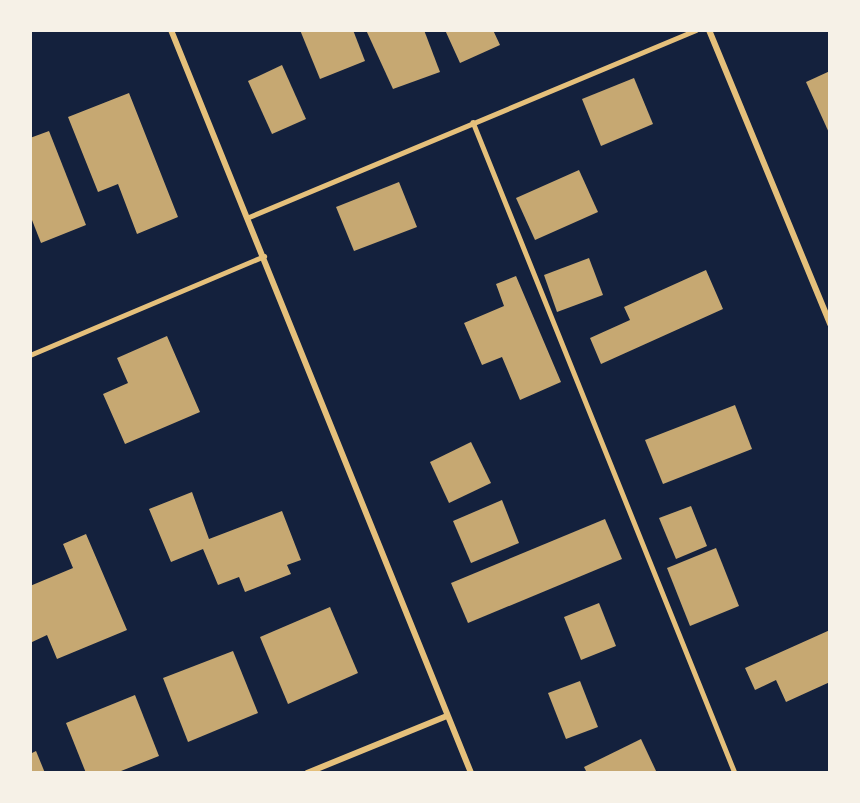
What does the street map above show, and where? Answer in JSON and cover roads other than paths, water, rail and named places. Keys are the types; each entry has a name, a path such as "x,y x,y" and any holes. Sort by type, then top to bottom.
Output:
{"street":[{"path":"171,30 249,218 471,773"},
{"path":"709,30 830,324"},
{"path":"307,773 447,716"}],"lane":[{"path":"249,218 694,30"},
{"path":"473,122 735,773"},
{"path":"30,356 264,256"}]}
